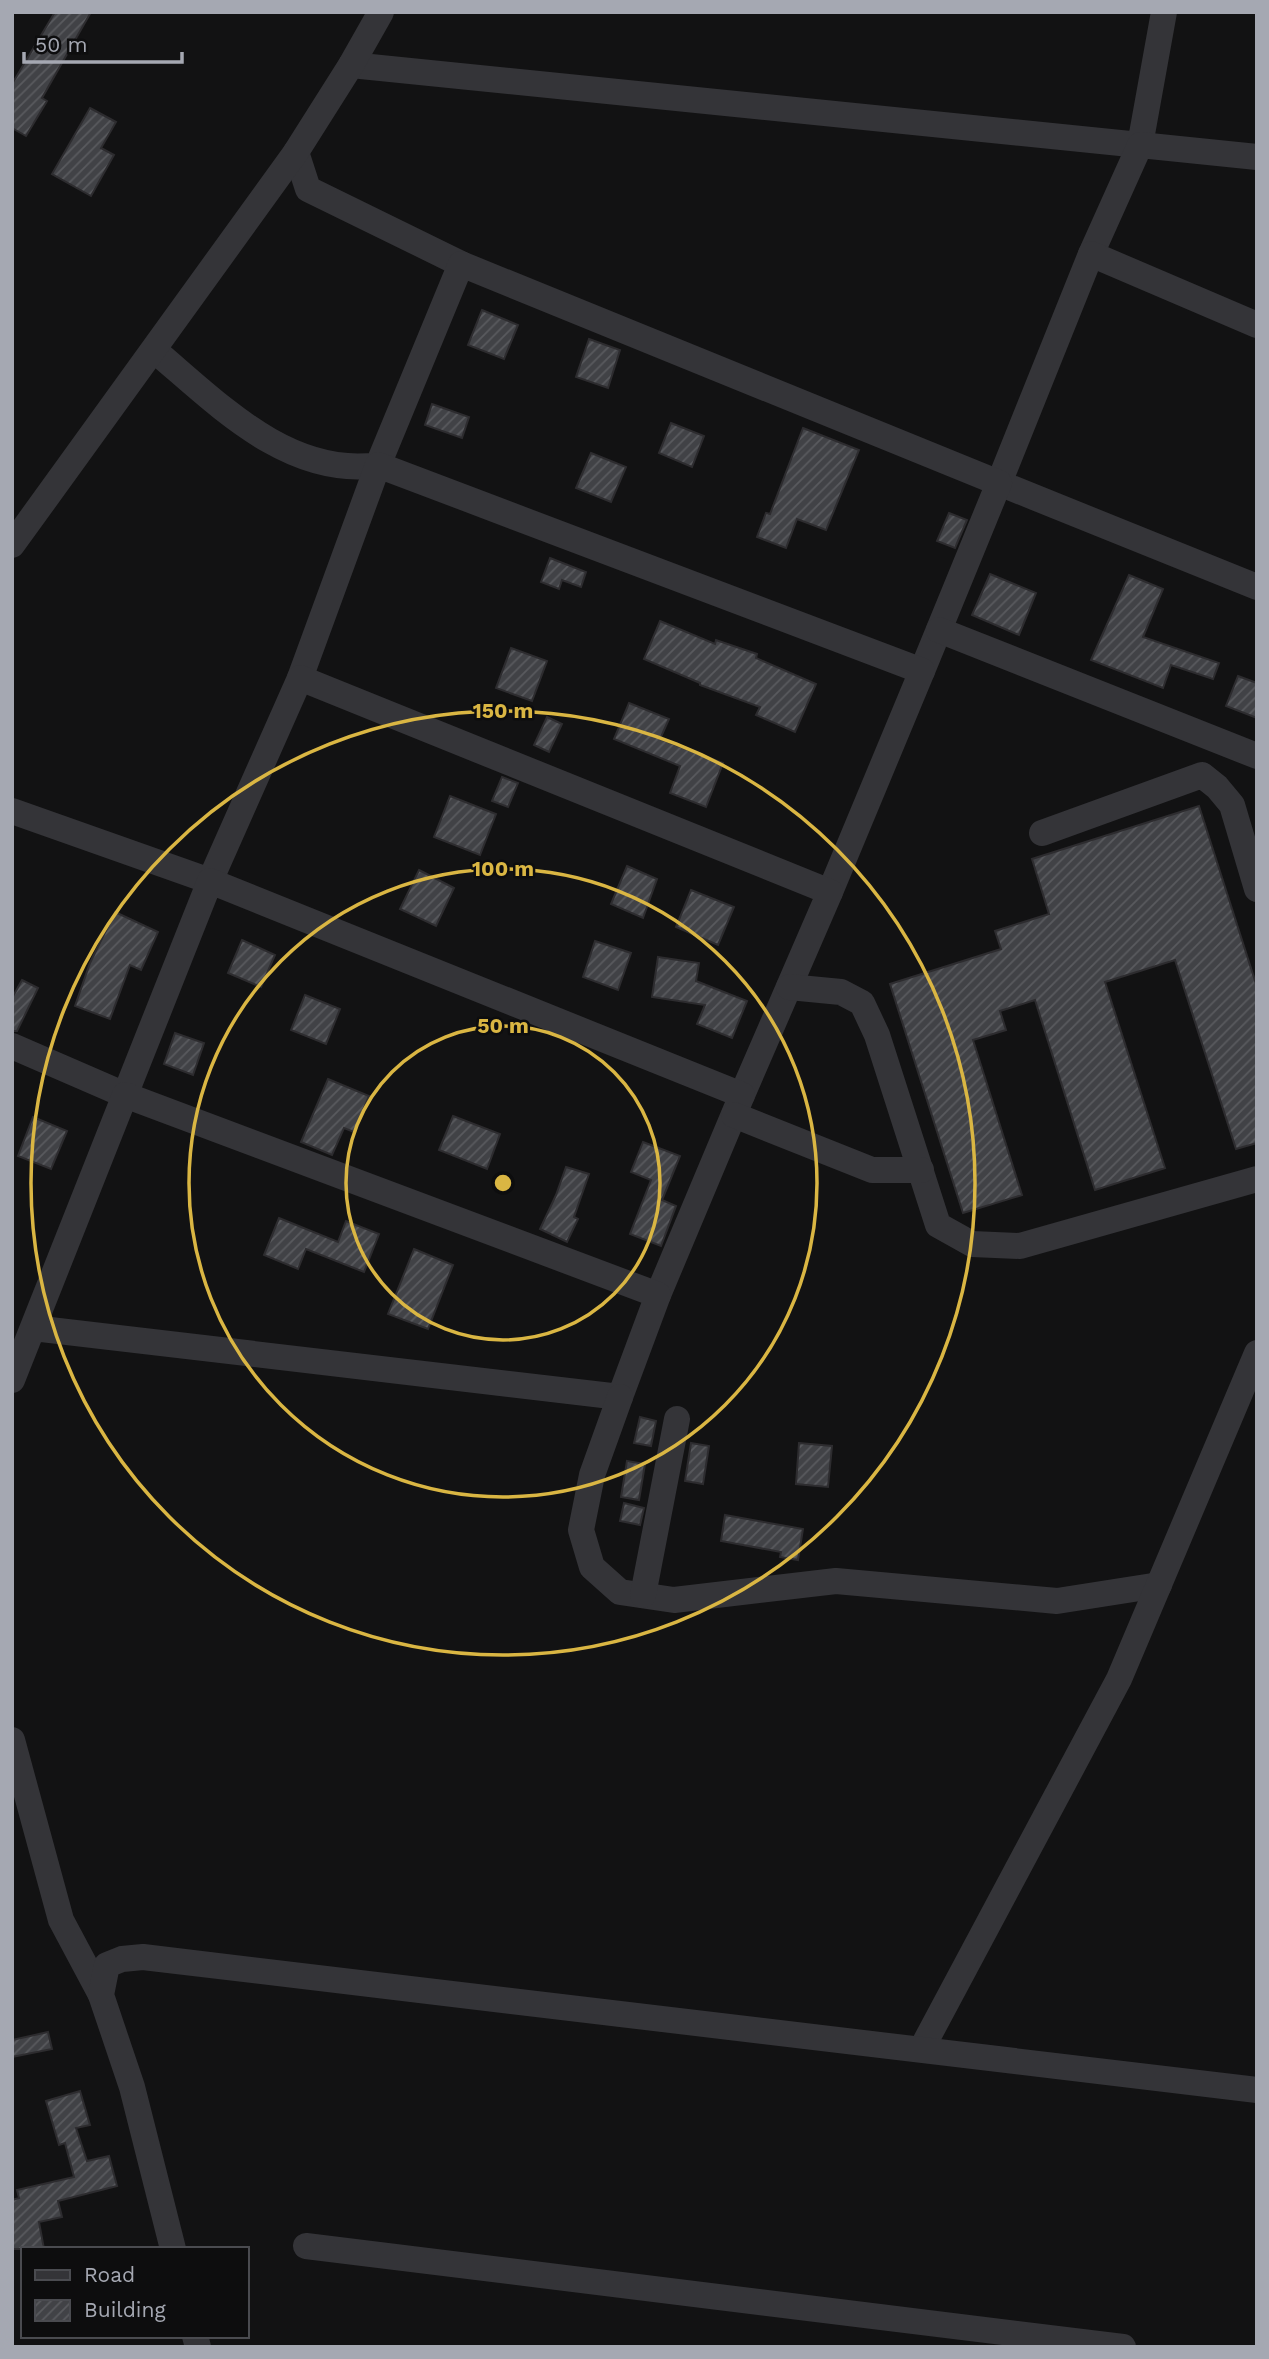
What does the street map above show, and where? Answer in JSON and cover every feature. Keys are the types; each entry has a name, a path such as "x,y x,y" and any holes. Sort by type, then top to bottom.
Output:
{"street":[{"path":"12,545 296,152 381,12"},
{"path":"1159,1585 1056,1601 836,1581 674,1600 620,1592 592,1567 581,1530 592,1475 659,1295 922,671 1091,254 1140,145 1164,12"},
{"path":"351,65 1257,157"},
{"path":"296,152 309,189 461,264 1257,587"},
{"path":"1091,254 1257,325"},
{"path":"12,1380 210,881 300,678 378,465 461,264"},
{"path":"154,350 268,441 315,461 354,469 378,465 922,671"},
{"path":"939,630 1257,756"},
{"path":"300,678 830,892"},
{"path":"1042,833 1202,775 1217,787 1232,805 1257,889"},
{"path":"12,811 210,881 738,1105 872,1170 921,1170"},
{"path":"789,987 841,992 862,1003 877,1035 938,1225 972,1244 1020,1246 1257,1179"},
{"path":"12,1046 125,1095 659,1295"},
{"path":"33,1328 620,1397"},
{"path":"922,2048 1119,1679 1257,1353"},
{"path":"643,1595 677,1419"},
{"path":"12,1740 61,1920 101,1995 132,2087 172,2247"},
{"path":"101,1995 107,1965 122,1959 143,1957 1257,2090"},
{"path":"306,2246 1123,2347"}],"building":[{"path":"55,12 91,12 42,98 47,101 26,136 12,128 12,84"},
{"path":"90,108 116,122 101,148 114,155 91,196 52,174"},
{"path":"482,310 518,325 504,359 468,345"},
{"path":"589,339 620,350 608,388 576,377"},
{"path":"432,404 469,417 462,438 425,425"},
{"path":"671,423 704,436 692,467 659,453"},
{"path":"803,428 859,450 826,530 797,519 786,548 757,537 766,513 770,514"},
{"path":"591,453 626,467 611,502 576,488"},
{"path":"949,513 967,520 955,548 937,541"},
{"path":"550,558 586,572 581,587 562,580 559,589 541,582"},
{"path":"990,574 1036,593 1019,635 972,615"},
{"path":"1129,575 1163,589 1143,637 1219,663 1213,679 1171,665 1163,688 1091,660"},
{"path":"660,621 715,644 716,640 757,654 756,658 816,684 795,732 756,715 760,707 700,685 644,659"},
{"path":"511,648 547,661 532,701 496,688"},
{"path":"1238,676 1257,683 1257,718 1226,706"},
{"path":"629,703 669,719 660,739 723,763 706,807 670,793 680,766 614,739"},
{"path":"547,717 562,724 549,752 534,745"},
{"path":"502,777 518,783 508,807 492,801"},
{"path":"450,796 496,814 480,855 434,837"},
{"path":"1199,806 1257,987 1257,1143 1236,1149 1175,960 1105,982 1165,1168 1095,1190 1035,1000 1000,1011 1006,1030 973,1040 1022,1195 963,1213 890,984 1001,949 995,931 1049,914 1032,859"},
{"path":"627,866 657,879 643,918 611,904"},
{"path":"419,870 454,888 436,926 400,909"},
{"path":"691,890 734,907 718,945 676,927"},
{"path":"115,912 158,932 141,970 130,965 110,1019 75,1006 90,963"},
{"path":"242,940 275,955 261,987 228,973"},
{"path":"595,941 631,953 618,990 583,977"},
{"path":"658,957 699,963 696,981 747,1001 732,1038 697,1024 705,1005 652,997"},
{"path":"22,980 38,988 17,1031 12,1031 12,998"},
{"path":"305,995 340,1009 326,1044 291,1030"},
{"path":"175,1033 204,1043 193,1075 164,1064"},
{"path":"328,1079 369,1096 354,1132 344,1128 332,1155 301,1142"},
{"path":"453,1116 500,1134 487,1169 439,1150"},
{"path":"33,1117 67,1131 51,1169 18,1156"},
{"path":"643,1142 680,1156 662,1200 676,1206 661,1246 630,1234 651,1180 631,1172"},
{"path":"566,1167 589,1174 574,1217 578,1219 567,1242 540,1229"},
{"path":"279,1218 338,1242 346,1221 379,1234 364,1272 306,1249 298,1269 264,1255"},
{"path":"414,1249 453,1265 428,1329 388,1314"},
{"path":"640,1417 656,1421 651,1446 634,1443"},
{"path":"691,1443 709,1446 703,1484 685,1481"},
{"path":"799,1443 832,1446 828,1487 796,1484"},
{"path":"627,1461 645,1464 639,1500 621,1497"},
{"path":"624,1503 644,1508 640,1525 620,1521"},
{"path":"725,1515 803,1529 798,1560 780,1557 781,1552 721,1541"},
{"path":"48,2032 52,2049 12,2057 12,2040"},
{"path":"80,2091 90,2125 76,2128 87,2161 109,2156 117,2186 58,2201 62,2217 39,2222 44,2247 12,2249 12,2200 19,2198 17,2190 74,2177 65,2143 59,2145 46,2101"}]}
